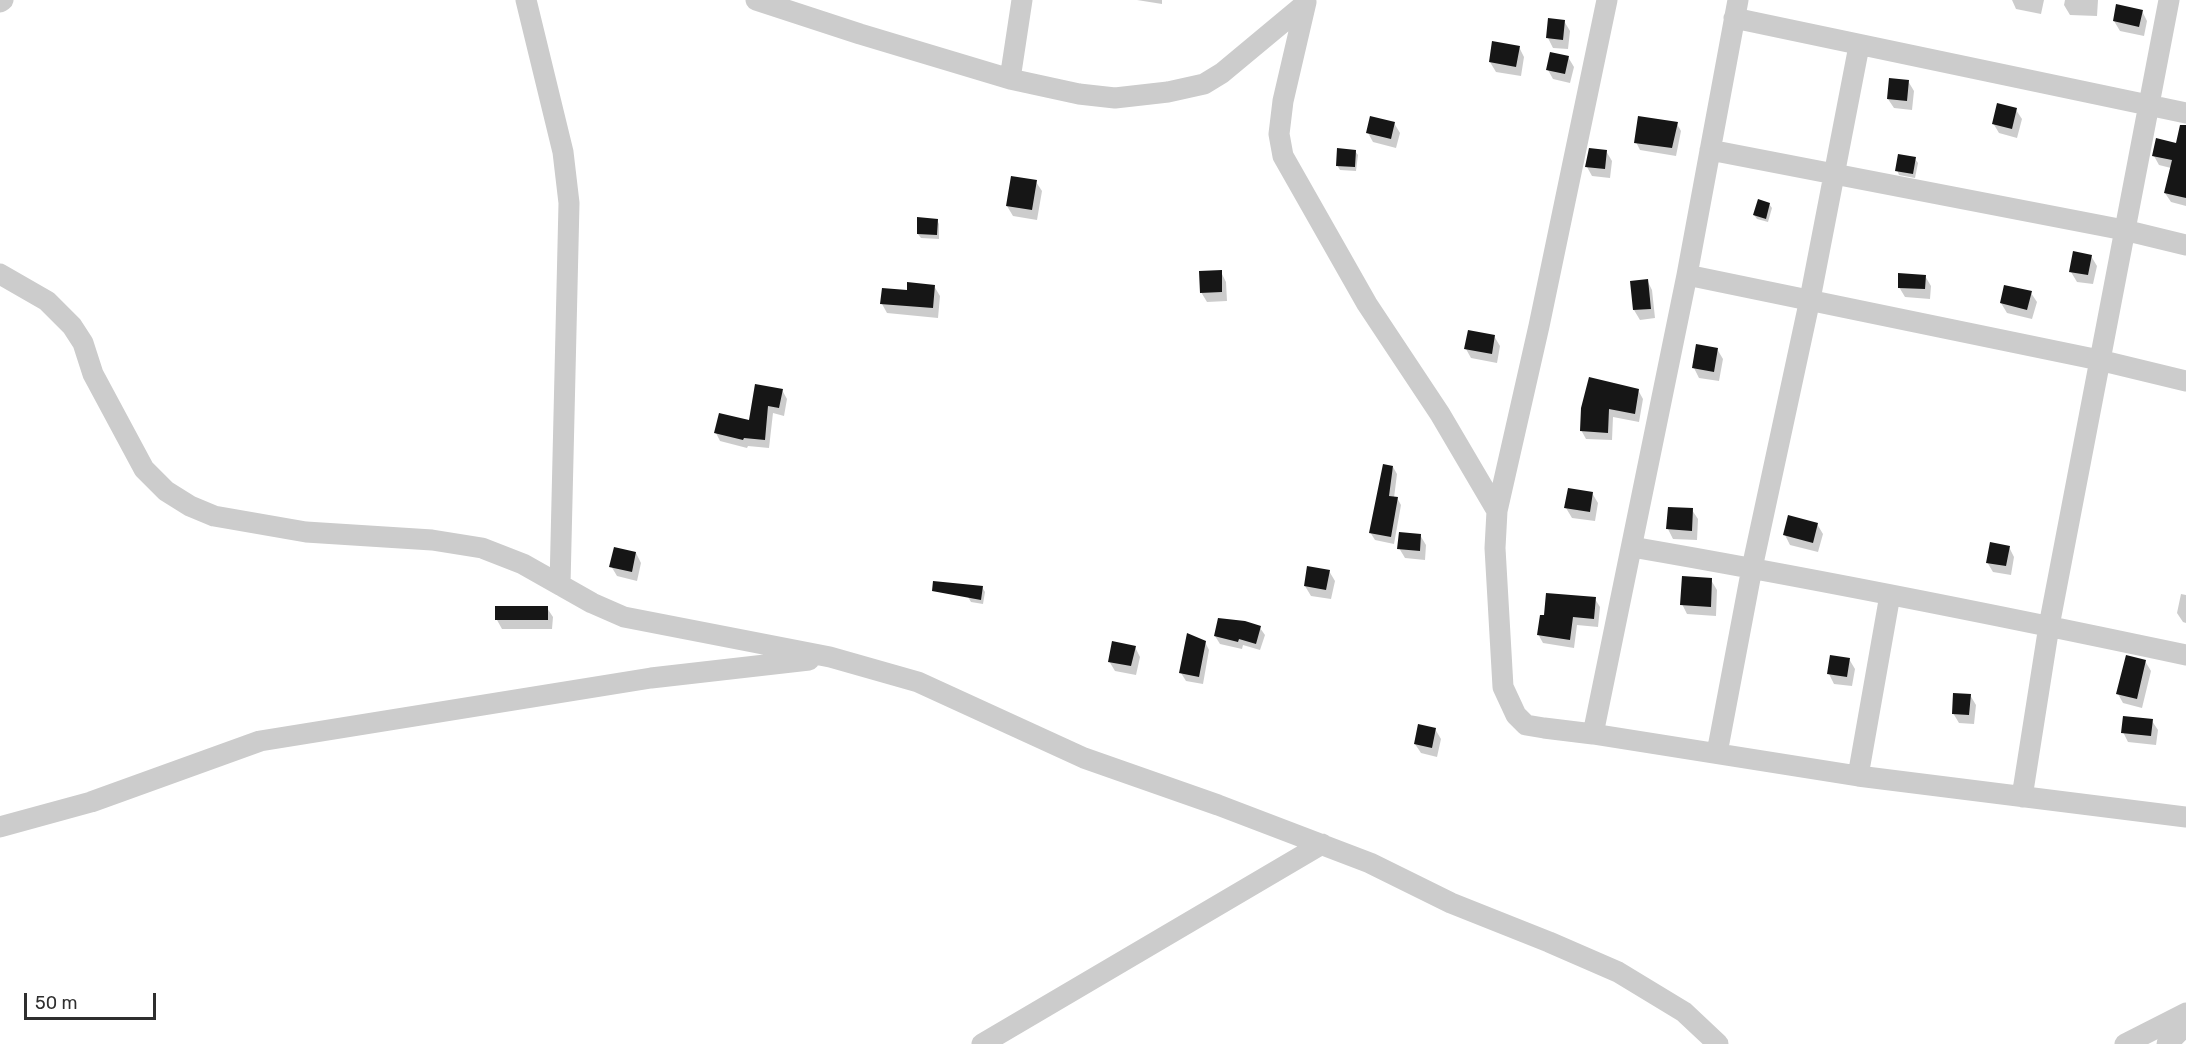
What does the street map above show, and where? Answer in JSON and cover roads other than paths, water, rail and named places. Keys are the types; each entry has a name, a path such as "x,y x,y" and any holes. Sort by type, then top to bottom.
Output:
{"street":[{"path":"526,0 563,152 568,203 560,585"},
{"path":"756,0 1010,79 1079,94 1115,98 1168,92 1204,84 1222,73 1306,2"},
{"path":"1010,79 1022,0"},
{"path":"1607,0 1539,326 1497,511 1495,548 1503,687 1516,715 1526,725 1858,776 2186,817"},
{"path":"2022,797 2049,626 2169,0"},
{"path":"1306,2 1282,101 1280,134 1283,156 1367,304 1440,414 1497,511"},
{"path":"1593,734 1687,275 1736,9 1859,45 2186,112"},
{"path":"1717,753 1752,568 1810,299 1859,45"},
{"path":"1710,150 2124,230 2186,245"},
{"path":"0,274 46,301 72,326 83,343 93,374 144,469 166,491 190,506 214,516 306,532 432,540 482,548 523,564 592,603 624,617 830,657 918,682 1084,758 1370,862 1451,903 1618,972 1684,1012 1718,1044"},
{"path":"1687,275 2099,360 2186,381"},
{"path":"1632,547 1752,568 2186,655"},
{"path":"1858,776 1890,595"},
{"path":"0,827 91,802 260,741 651,678 830,657"},
{"path":"982,1044 1322,844"},
{"path":"2125,1044 2186,1013"},
{"path":"2167,1044 2186,1025"}]}
